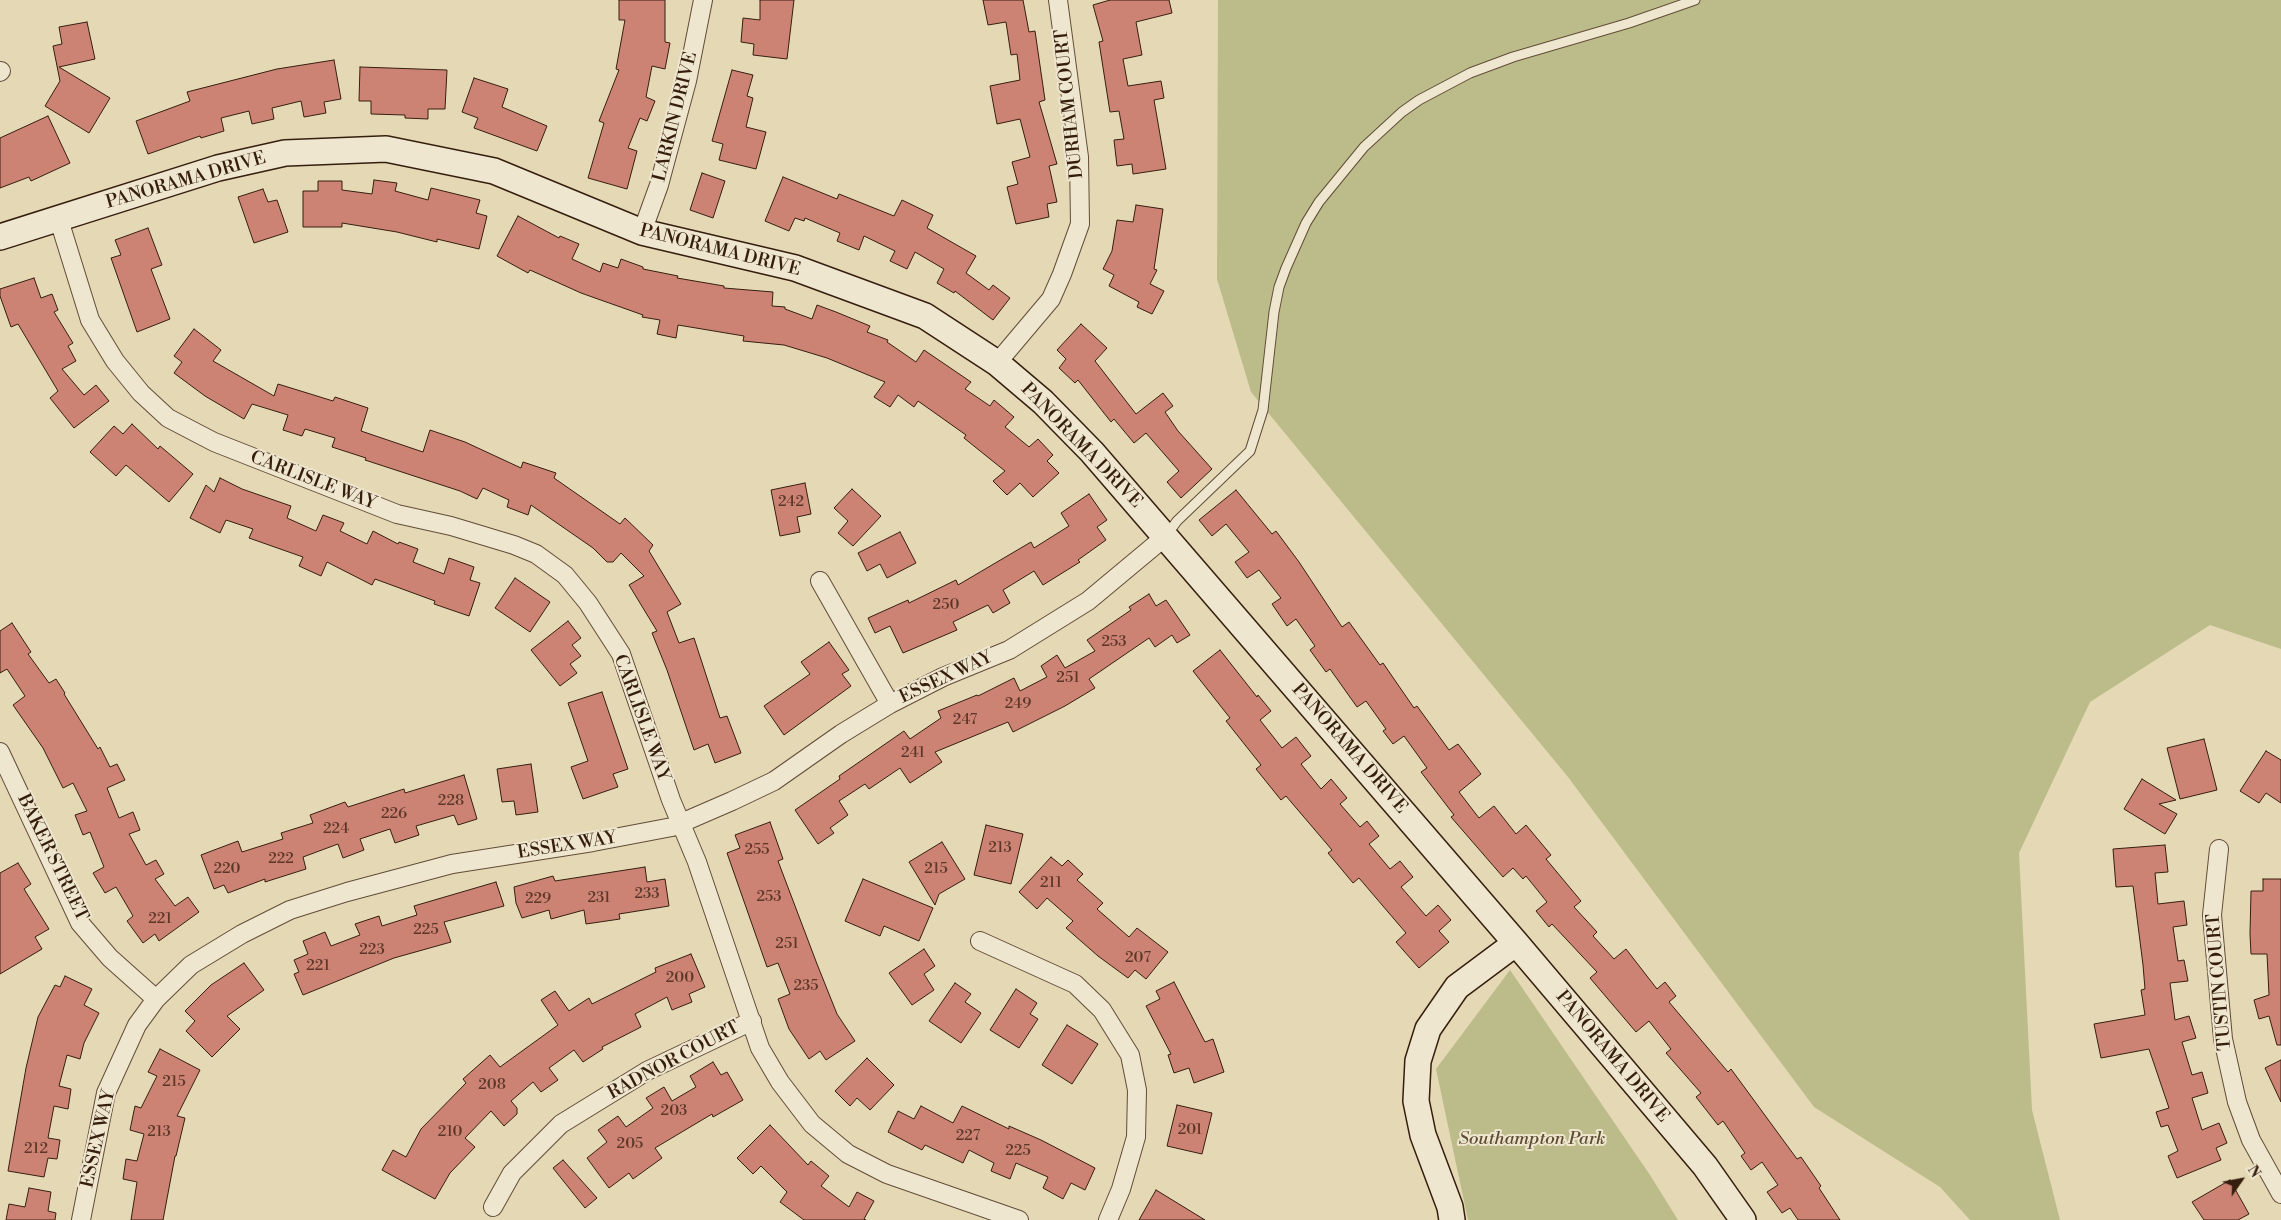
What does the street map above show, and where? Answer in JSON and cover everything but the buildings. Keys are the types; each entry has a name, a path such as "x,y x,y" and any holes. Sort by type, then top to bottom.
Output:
{"street":[{"name":"LARKIN DRIVE","path":"642,232 659,185 687,81 703,0"},
{"name":"DURHAM COURT","path":"997,363 1050,299 1062,274 1080,224 1079,157 1058,0"},
{"name":"PANORAMA DRIVE","path":"0,237 218,168 285,153 386,149 494,171 642,232 795,268 866,292 925,316 997,363 1044,402 1092,452 1516,943 1705,1166 1743,1220"},
{"name":"CARLISLE WAY","path":"58,220 90,320 115,361 141,393 168,418 214,442 397,514 451,526 514,545 536,554 564,575 588,603 621,654 680,824 697,862 760,1048 780,1082 812,1124 848,1154 887,1174 1019,1220"},
{"name":"ESSEX WAY","path":"81,1220 106,1093 137,1025 156,999 191,965 242,934 290,910 347,892 452,864 594,842 680,824 774,781 841,734 890,704 943,677 1009,650 1088,601 1166,536"},
{"path":"820,581 890,704"},
{"name":"BAKER STREET","path":"0,752 80,923 110,958 156,999"},
{"name":"TUSTIN COURT","path":"2219,849 2212,916 2223,1039 2238,1102 2252,1140 2281,1194"},
{"path":"980,941 1075,984 1102,1010 1130,1055 1137,1090 1136,1137 1121,1189 1108,1220"},
{"path":"1452,1220 1450,1207 1423,1135 1416,1101 1418,1061 1428,1029 1457,987 1516,943"},
{"name":"RADNOR COURT","path":"493,1207 512,1173 561,1124 647,1071 752,1021"}],"lane":[{"path":"1166,536 1177,521 1250,451 1263,410 1274,312 1279,287 1286,268 1306,223 1319,202 1364,147 1402,112 1419,100 1470,73 1513,57 1629,23 1695,0"}],"green space":[{"path":"1218,0 2281,0 2281,649 2210,625 2090,702 2019,853 2032,1110 2060,1220 1970,1220 1940,1187 1814,1107 1568,777 1251,392 1217,279"},
{"name":"Southampton Park","path":"1510,970 1650,1175 1678,1220 1468,1220 1436,1069"}]}
